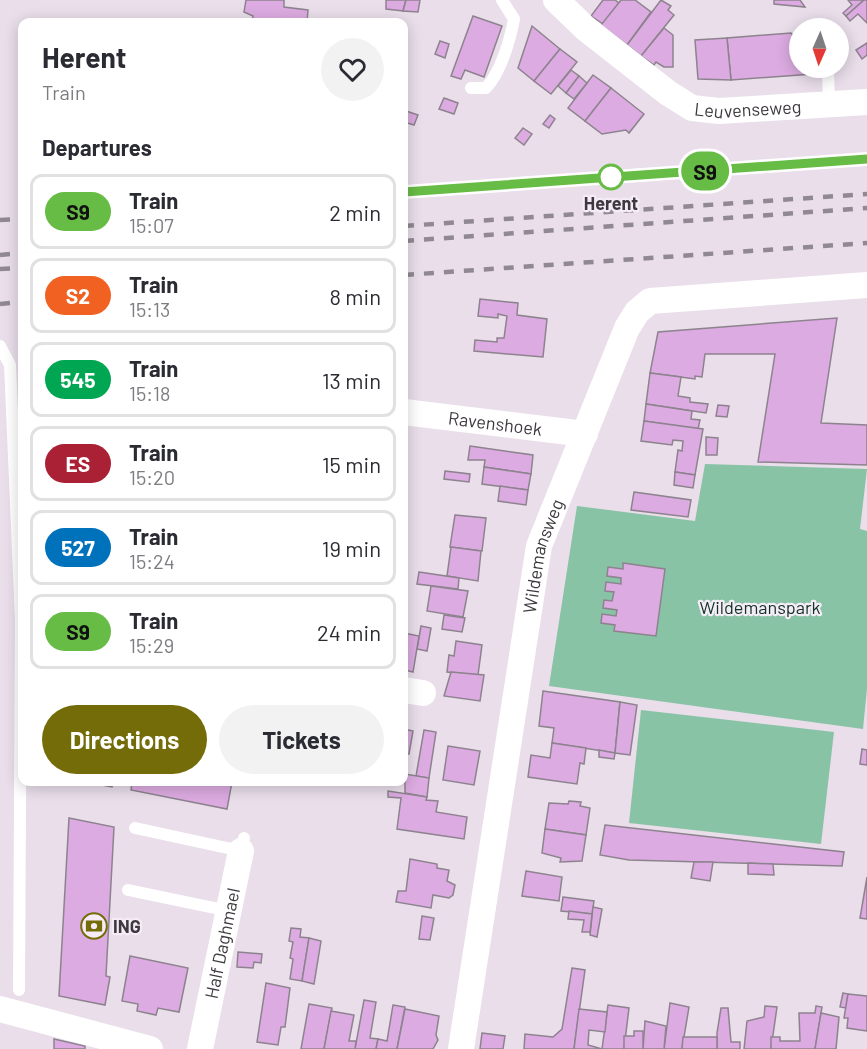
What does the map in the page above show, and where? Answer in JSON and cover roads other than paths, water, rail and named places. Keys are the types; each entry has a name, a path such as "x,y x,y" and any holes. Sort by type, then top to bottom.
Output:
{"street":[{"name":"Leuvenseweg","path":"556,0 585,28 668,93 692,108 719,111 867,102"},
{"name":"Wildemansweg","path":"461,1049 540,546 564,480 627,328 637,312 650,301 867,285"},
{"name":"Ravenshoek","path":"408,412 585,434"},
{"name":"Half Daghmael","path":"200,1049 242,845"},
{"path":"0,1009 150,1049"}],"lane":[{"path":"471,88 486,88 492,81 512,28 514,18 502,0"},
{"path":"828,78 829,105"},
{"path":"0,346 10,365 18,551"},
{"path":"19,990 20,786"},
{"path":"135,828 242,845"},
{"path":"128,890 229,911"}],"railway":[{"path":"408,192 867,159"},
{"path":"408,226 867,194"},
{"path":"408,241 867,208"},
{"path":"0,220 18,219"},
{"path":"408,275 867,243"},
{"path":"0,255 18,253"},
{"path":"0,269 18,268"},
{"path":"0,304 18,302"}],"train":[{"name":"S9","path":"408,192 867,159"}],"place":[{"name":"Herent","path":"611,177"},
{"name":"ING","path":"94,926"}],"park label":[{"name":"Wildemanspark","path":"760,607"}]}
